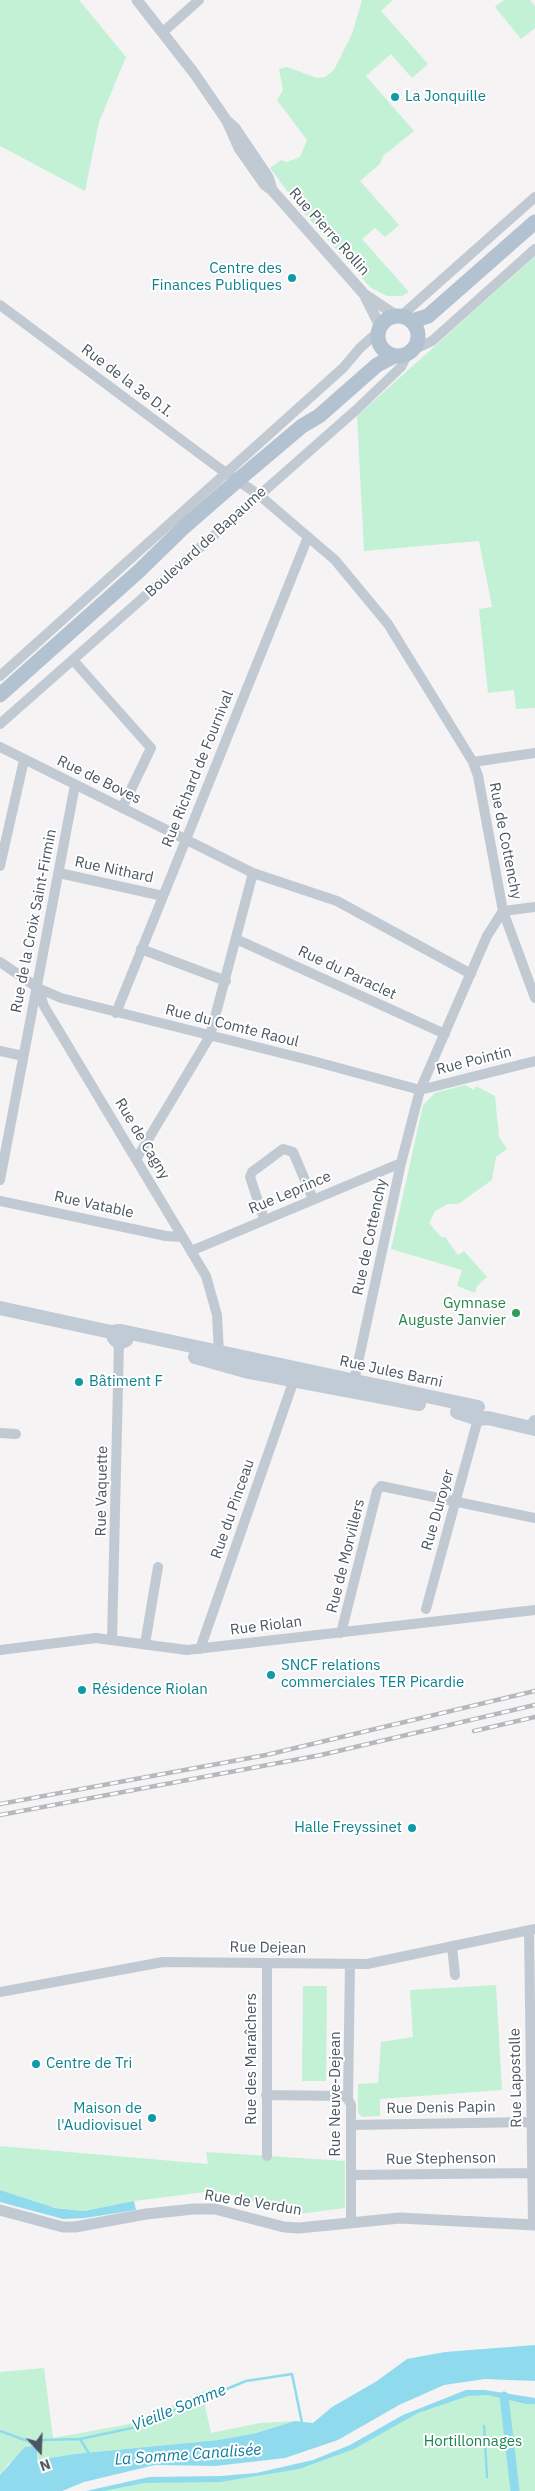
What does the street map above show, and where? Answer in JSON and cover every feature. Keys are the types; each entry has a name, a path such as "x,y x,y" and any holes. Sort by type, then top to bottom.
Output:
{"main road":[{"name":"Boulevard de Bapaume","path":"355,382 387,319 428,316 535,222"},
{"name":"Boulevard de Bapaume","path":"0,694 140,571 171,548 237,479 304,434 319,416 355,382 377,365 408,349 464,286"},
{"path":"379,333 386,353 408,349 403,318"},
{"name":"Rue Jules Barni","path":"0,1308 274,1377 296,1374"},
{"name":"Rue Jules Barni","path":"0,1317 119,1339 219,1353 296,1374 480,1414 535,1429"},
{"name":"Rue Jules Barni","path":"480,1414 535,1421"},
{"path":"535,1421 535,1429"}],"street":[{"name":"Rue Pierre Rollin","path":"137,0 163,32 227,121 230,132 251,167 266,185 364,294 403,318"},
{"path":"163,32 199,0"},
{"path":"403,318 535,197"},
{"name":"Boulevard de Bapaume","path":"0,724 356,410 401,367 408,349 435,339 535,250"},
{"name":"Rue Pierre Rollin","path":"364,294 379,333"},
{"name":"Rue de la 3e D.I.","path":"0,305 237,479"},
{"name":"Boulevard de Bapaume","path":"0,676 237,479 379,333"},
{"name":"Rue de Cottenchy","path":"237,479 259,495 335,560 388,624 472,762 478,776 503,911 487,936 420,1090 401,1163 353,1386"},
{"name":"Rue Richard de Fournival","path":"116,1013 308,537"},
{"path":"74,660 152,748 122,808"},
{"name":"Rue de Boves","path":"0,747 185,841 253,873 337,901 471,974"},
{"path":"472,762 535,753"},
{"path":"0,866 24,760"},
{"name":"Rue de la Croix Saint-Firmin","path":"0,1180 23,1056 38,988 74,785"},
{"name":"Rue Nithard","path":"59,873 163,896"},
{"path":"136,1158 210,1036 253,873"},
{"path":"535,907 503,911 535,998"},
{"name":"Rue du Paraclet","path":"236,939 445,1034"},
{"path":"142,949 226,981"},
{"path":"0,962 38,988"},
{"name":"Rue du Comte Raoul","path":"38,988 61,998 116,1013 313,1061 420,1090"},
{"name":"Rue de Cagny","path":"38,988 44,1006 206,1276 217,1315 220,1339 219,1353"},
{"path":"0,1051 23,1056"},
{"name":"Rue Pointin","path":"420,1090 535,1061"},
{"path":"264,1219 250,1178 252,1172 283,1150 293,1152 313,1199"},
{"name":"Rue Leprince","path":"191,1251 401,1163"},
{"name":"Rue Vatable","path":"0,1201 166,1236 182,1237"},
{"name":"Rue Vaquette","path":"112,1639 119,1339"},
{"name":"Rue du Pinceau","path":"200,1649 296,1374"},
{"name":"Rue Duroyer","path":"426,1608 480,1414"},
{"path":"0,1432 16,1434"},
{"name":"Rue de Morvillers","path":"341,1633 377,1491 381,1486 455,1501"},
{"path":"455,1501 535,1518"},
{"path":"145,1644 158,1567"},
{"name":"Rue Riolan","path":"0,1650 96,1638 187,1650 535,1610"},
{"name":"Rue Dejean","path":"0,1992 163,1962 367,1964 532,1930"},
{"name":"Rue Lapostolle","path":"532,1930 531,2122 534,2225"},
{"path":"452,1946 455,1975"},
{"name":"Rue des Maraîchers","path":"267,2156 268,1963"},
{"name":"Rue Neuve-Dejean","path":"350,1964 348,2099 351,2125 351,2223"},
{"path":"266,2095 343,2096 348,2099"},
{"name":"Rue Denis Papin","path":"351,2125 531,2122"},
{"name":"Rue Stephenson","path":"351,2175 532,2173"},
{"name":"Rue de Verdun","path":"0,2210 63,2227 194,2209 221,2210 284,2227 305,2228 400,2218 534,2225"}],"green space":[{"path":"0,0 79,0 126,57 99,122 85,191 0,146"},
{"path":"362,0 393,0 381,11 428,64 412,78 391,54 366,76 414,131 383,156 380,164 360,181 399,225 385,237 375,228 362,239 409,292 402,296 387,296 371,288 302,211 270,168 281,160 287,162 300,157 307,140 277,100 283,90 279,69 287,67 317,78 325,77 334,70 352,34"},
{"path":"504,0 530,0 535,6 535,28 521,39 495,7"},
{"path":"535,256 535,708 516,709 514,690 488,693 479,609 492,607 479,541 364,551 357,416"},
{"path":"465,1085 474,1090 476,1086 495,1096 499,1137 507,1149 496,1157 492,1180 458,1204 448,1204 435,1211 429,1223 441,1237 445,1237 458,1255 464,1251 487,1277 477,1286 475,1293 457,1286 462,1270 391,1249 423,1105 435,1093"},
{"path":"496,1985 502,2090 380,2099 380,2116 362,2117 358,2113 358,2084 378,2083 381,2042 413,2037 410,1990"},
{"path":"303,1986 327,1986 326,2081 302,2081"},
{"path":"0,2146 208,2164 206,2152 345,2161 345,2208 298,2214 284,2212 243,2197 213,2191 134,2201 84,2211 51,2207 0,2190"},
{"path":"44,2368 53,2438 130,2424 214,2387 205,2406 211,2433 260,2423 295,2421 256,2433 218,2440 74,2454 36,2460 37,2446 8,2464 0,2475 0,2372"},
{"name":"Hortillonnages","path":"467,2391 535,2399 535,2491 91,2491 152,2478 221,2478 264,2473 299,2466 349,2448 408,2414"}],"water":[{"path":"0,2190 55,2208 84,2211 134,2201 136,2210 85,2218 63,2219 0,2202"},
{"name":"La Somme Canalisée","path":"535,2345 535,2381 485,2379 444,2385 399,2405 338,2440 285,2458 215,2466 155,2465 84,2482 62,2491 0,2491 0,2475 25,2447 37,2446 37,2460 74,2454 218,2440 256,2433 295,2421 313,2423 332,2407 377,2381 407,2359 445,2352"},
{"path":"466,2390 485,2390 535,2398 535,2404 526,2404 488,2395 468,2396 418,2413 354,2449 299,2469 220,2482 144,2483 104,2491 86,2491 149,2477 221,2476 256,2473 313,2460 350,2445 403,2415"}],"waterway":[{"name":"Vieille Somme","path":"0,2431 33,2443 44,2440 80,2439 132,2428 246,2381 292,2374 302,2423"},
{"path":"504,2396 515,2491"},
{"path":"484,2426 487,2477"},
{"path":"80,2439 90,2455"}],"railway":[{"path":"0,1804 266,1755 535,1691"},
{"path":"0,1815 321,1755 535,1705"},
{"path":"474,1731 535,1717"}],"place":[{"name":"La Jonquille","path":"395,97"},
{"name":"Centre des Finances Publiques","path":"292,278"},
{"name":"Gymnase Auguste Janvier","path":"516,1313"},
{"name":"Bâtiment F","path":"79,1382"},
{"name":"SNCF relations commerciales TER Picardie","path":"271,1675"},
{"name":"Résidence Riolan","path":"82,1690"},
{"name":"Halle Freyssinet","path":"412,1828"},
{"name":"Centre de Tri","path":"36,2064"},
{"name":"Maison de l'Audiovisuel","path":"152,2118"}]}
